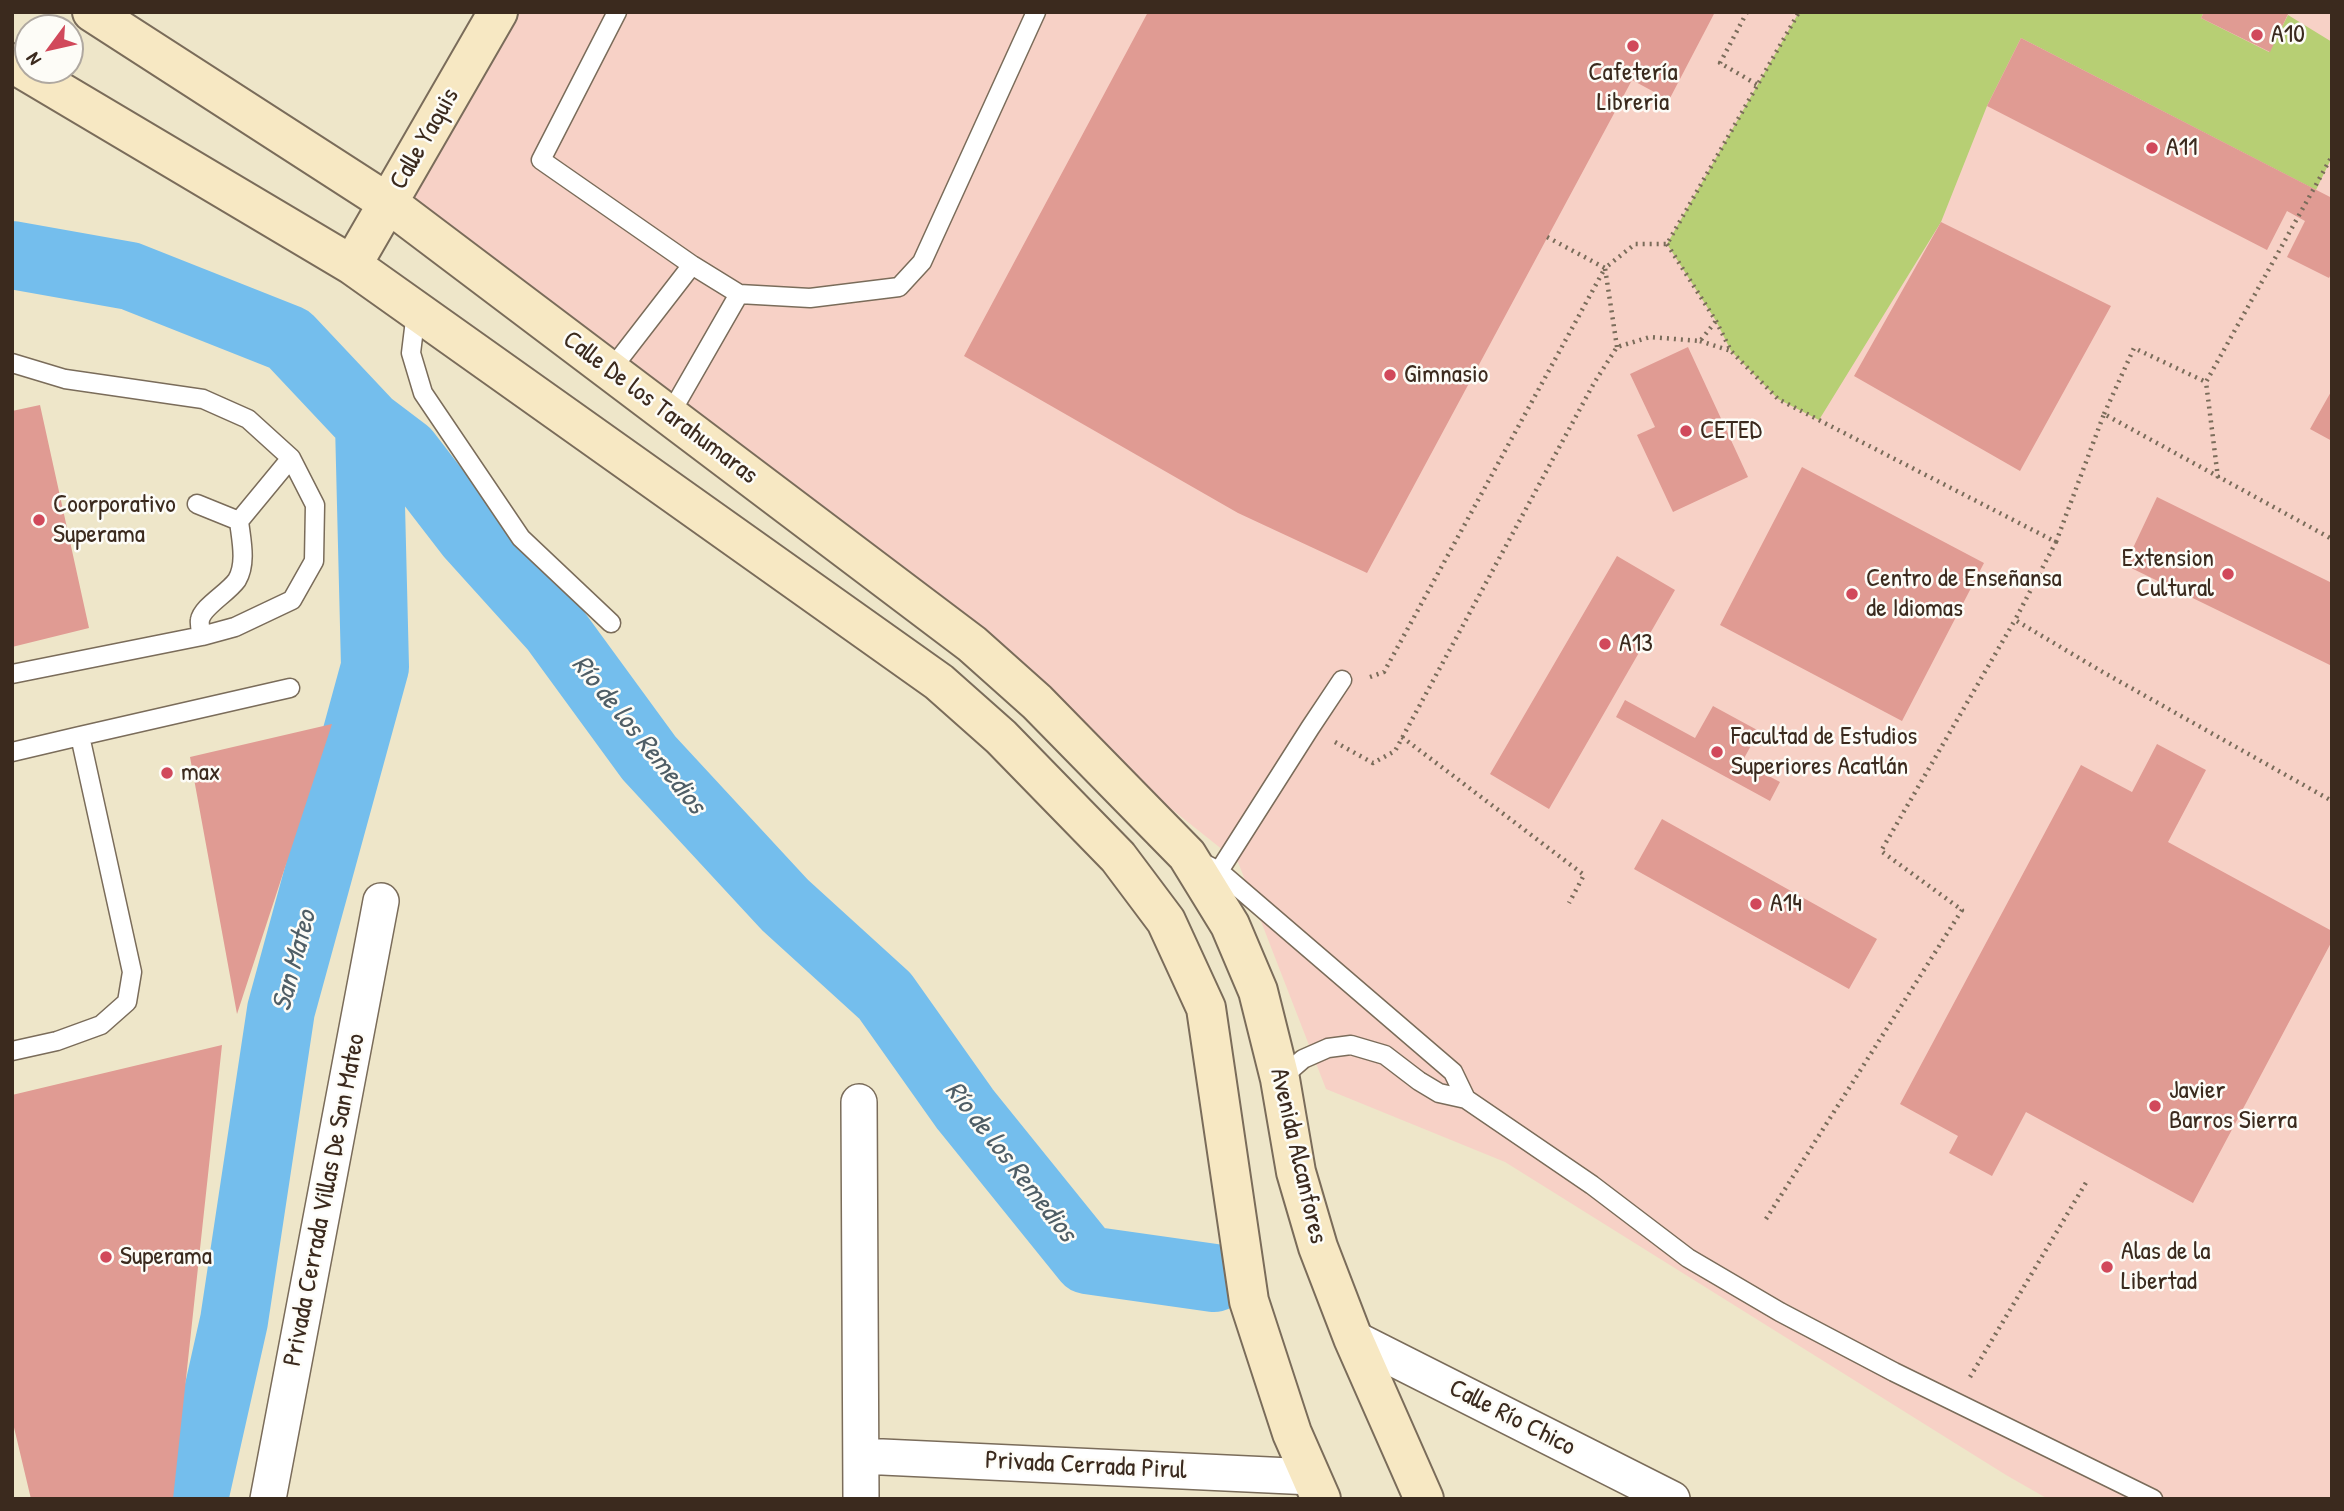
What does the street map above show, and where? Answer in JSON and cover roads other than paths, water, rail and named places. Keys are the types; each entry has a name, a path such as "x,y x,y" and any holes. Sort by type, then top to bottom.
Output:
{"main road":[{"name":"Calle De los Tarahumaras","path":"92,12 388,203 972,644 1037,702 1203,863"},
{"name":"Calle Yaquis","path":"352,265 498,12"},
{"path":"12,63 352,265 939,682 1001,737 1118,857 1166,921 1206,1008 1249,1301 1292,1433 1317,1488"},
{"name":"Avenida Alcanfores","path":"1203,863 1258,991 1280,1079 1296,1172 1318,1247 1353,1338 1419,1489"}],"street":[{"name":"Privada Cerrada Villas De San Mateo","path":"268,1499 381,901"},
{"path":"859,1101 862,1499"},
{"name":"Calle Río Chico","path":"1353,1338 1672,1499"},
{"name":"Privada Cerrada Pirul","path":"861,1455 1317,1488"}],"lane":[{"path":"617,12 541,160 692,265 739,294 810,298 899,287 922,262 1035,12"},
{"path":"610,371 692,265"},
{"path":"669,416 739,294"},
{"path":"416,312 411,353 423,393 521,538 611,623"},
{"path":"12,363 65,379 204,399 248,419 291,458 315,505 314,561 292,600 235,627 202,636 12,674"},
{"path":"202,636 200,620 204,610 219,600 238,579 243,559 239,521 291,458"},
{"path":"197,504 239,521"},
{"path":"1340,683 1310,728 1203,863 1453,1072 1466,1099"},
{"path":"12,752 290,688"},
{"path":"12,1051 57,1041 101,1025 127,1002 132,972 80,736"},
{"path":"1280,1079 1303,1059 1328,1048 1351,1045 1385,1055 1439,1093 1466,1099 1592,1185 1688,1258 1780,1312 2153,1499"}],"waterway":[{"name":"Río de los Remedios","path":"12,255 130,276 289,339 369,424 406,452 470,535 554,628 649,758 785,905 885,996 965,1109 1087,1260 1214,1278"},
{"name":"San Mateo","path":"194,1499 234,1321 281,1010 375,667 369,424"}],"place":[{"name":"A10","path":"2257,35"},
{"name":"Cafetería Libreria","path":"1633,46"},
{"name":"A11","path":"2152,148"},
{"name":"Gimnasio","path":"1390,375"},
{"name":"CETED","path":"1686,431"},
{"name":"Coorporativo Superama","path":"39,520"},
{"name":"Extension Cultural","path":"2228,574"},
{"name":"Centro de Enseñansa de Idiomas","path":"1852,594"},
{"name":"A13","path":"1605,644"},
{"name":"Facultad de Estudios Superiores Acatlán","path":"1717,752"},
{"name":"max","path":"167,773"},
{"name":"A14","path":"1756,904"},
{"name":"Javier Barros Sierra","path":"2155,1106"},
{"name":"Superama","path":"106,1257"},
{"name":"Alas de la Libertad","path":"2107,1267"}]}
